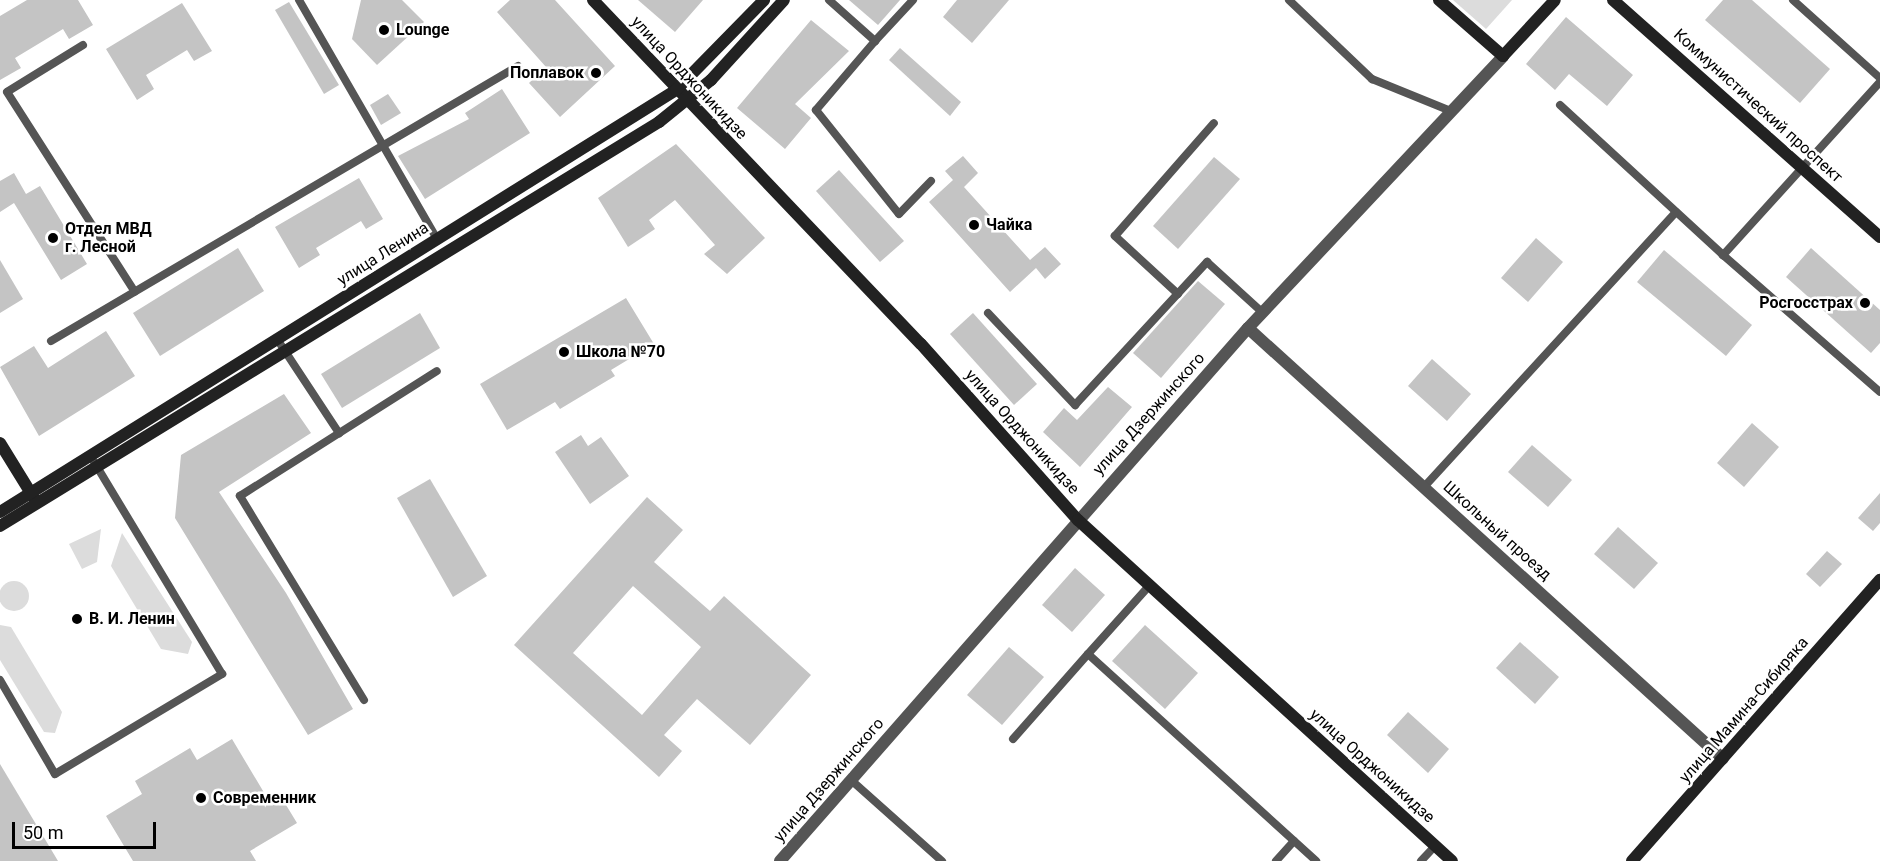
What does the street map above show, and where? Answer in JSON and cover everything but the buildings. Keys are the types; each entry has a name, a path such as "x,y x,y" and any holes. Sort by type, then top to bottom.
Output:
{"main road":[{"name":"улица Орджоникидзе","path":"593,0 676,90 921,344 1078,520 1452,861"},
{"name":"улица Ленина","path":"0,512 34,498 94,461 277,339 676,90 764,0"},
{"path":"94,461 286,352 688,102 784,0"},
{"path":"1439,0 1503,56"},
{"name":"улица Дзержинского","path":"1503,56 1555,0"},
{"name":"Коммунистический проспект","path":"1614,0 1880,237"},
{"path":"437,239 445,253"},
{"path":"0,443 34,498 0,525"},
{"name":"улица Мамина-Сибиряка","path":"1632,861 1880,580"}],"street":[{"name":"улица Дзержинского","path":"780,861 1248,328 1503,56"},
{"name":"Школьный проезд","path":"1248,328 1724,759"}],"lane":[{"path":"299,0 437,239"},
{"path":"829,0 875,41"},
{"path":"913,0 816,110 899,214 931,181"},
{"path":"1289,0 1372,79 1451,111"},
{"path":"1723,255 1880,80 1793,0"},
{"path":"83,45 4,93 135,292"},
{"path":"51,341 518,66"},
{"path":"1560,105 1723,255 1880,392"},
{"path":"1178,294 1115,236 1214,123"},
{"path":"1424,487 1676,212"},
{"path":"988,314 1075,405 1207,262 1263,313"},
{"path":"277,339 339,433"},
{"path":"364,700 240,496 437,371"},
{"path":"0,680 55,774 222,674 94,461"},
{"path":"1013,739 1150,585"},
{"path":"1088,654 1316,861"},
{"path":"851,780 942,861"},
{"path":"1276,861 1294,842"},
{"path":"1421,861 1435,846"}],"shaded area":[{"path":"1453,0 1512,0 1486,29"},
{"path":"101,529 97,562 82,569 69,544"},
{"path":"122,533 192,642 188,654 161,649 111,566"},
{"path":"14,581 25,585 29,596 25,607 14,611 3,607 -1,596 3,585"},
{"path":"0,625 11,627 62,712 55,733 44,732 0,660"}],"place":[{"name":"Lounge","path":"384,30"},
{"name":"Поплавок","path":"596,73"},
{"name":"Чайка","path":"974,225"},
{"name":"Отдел МВД г. Лесной","path":"53,238"},
{"name":"Росгосстрах","path":"1865,303"},
{"name":"Школа №70","path":"564,352"},
{"name":"В. И. Ленин","path":"77,619"},
{"name":"Современник","path":"201,798"}]}
